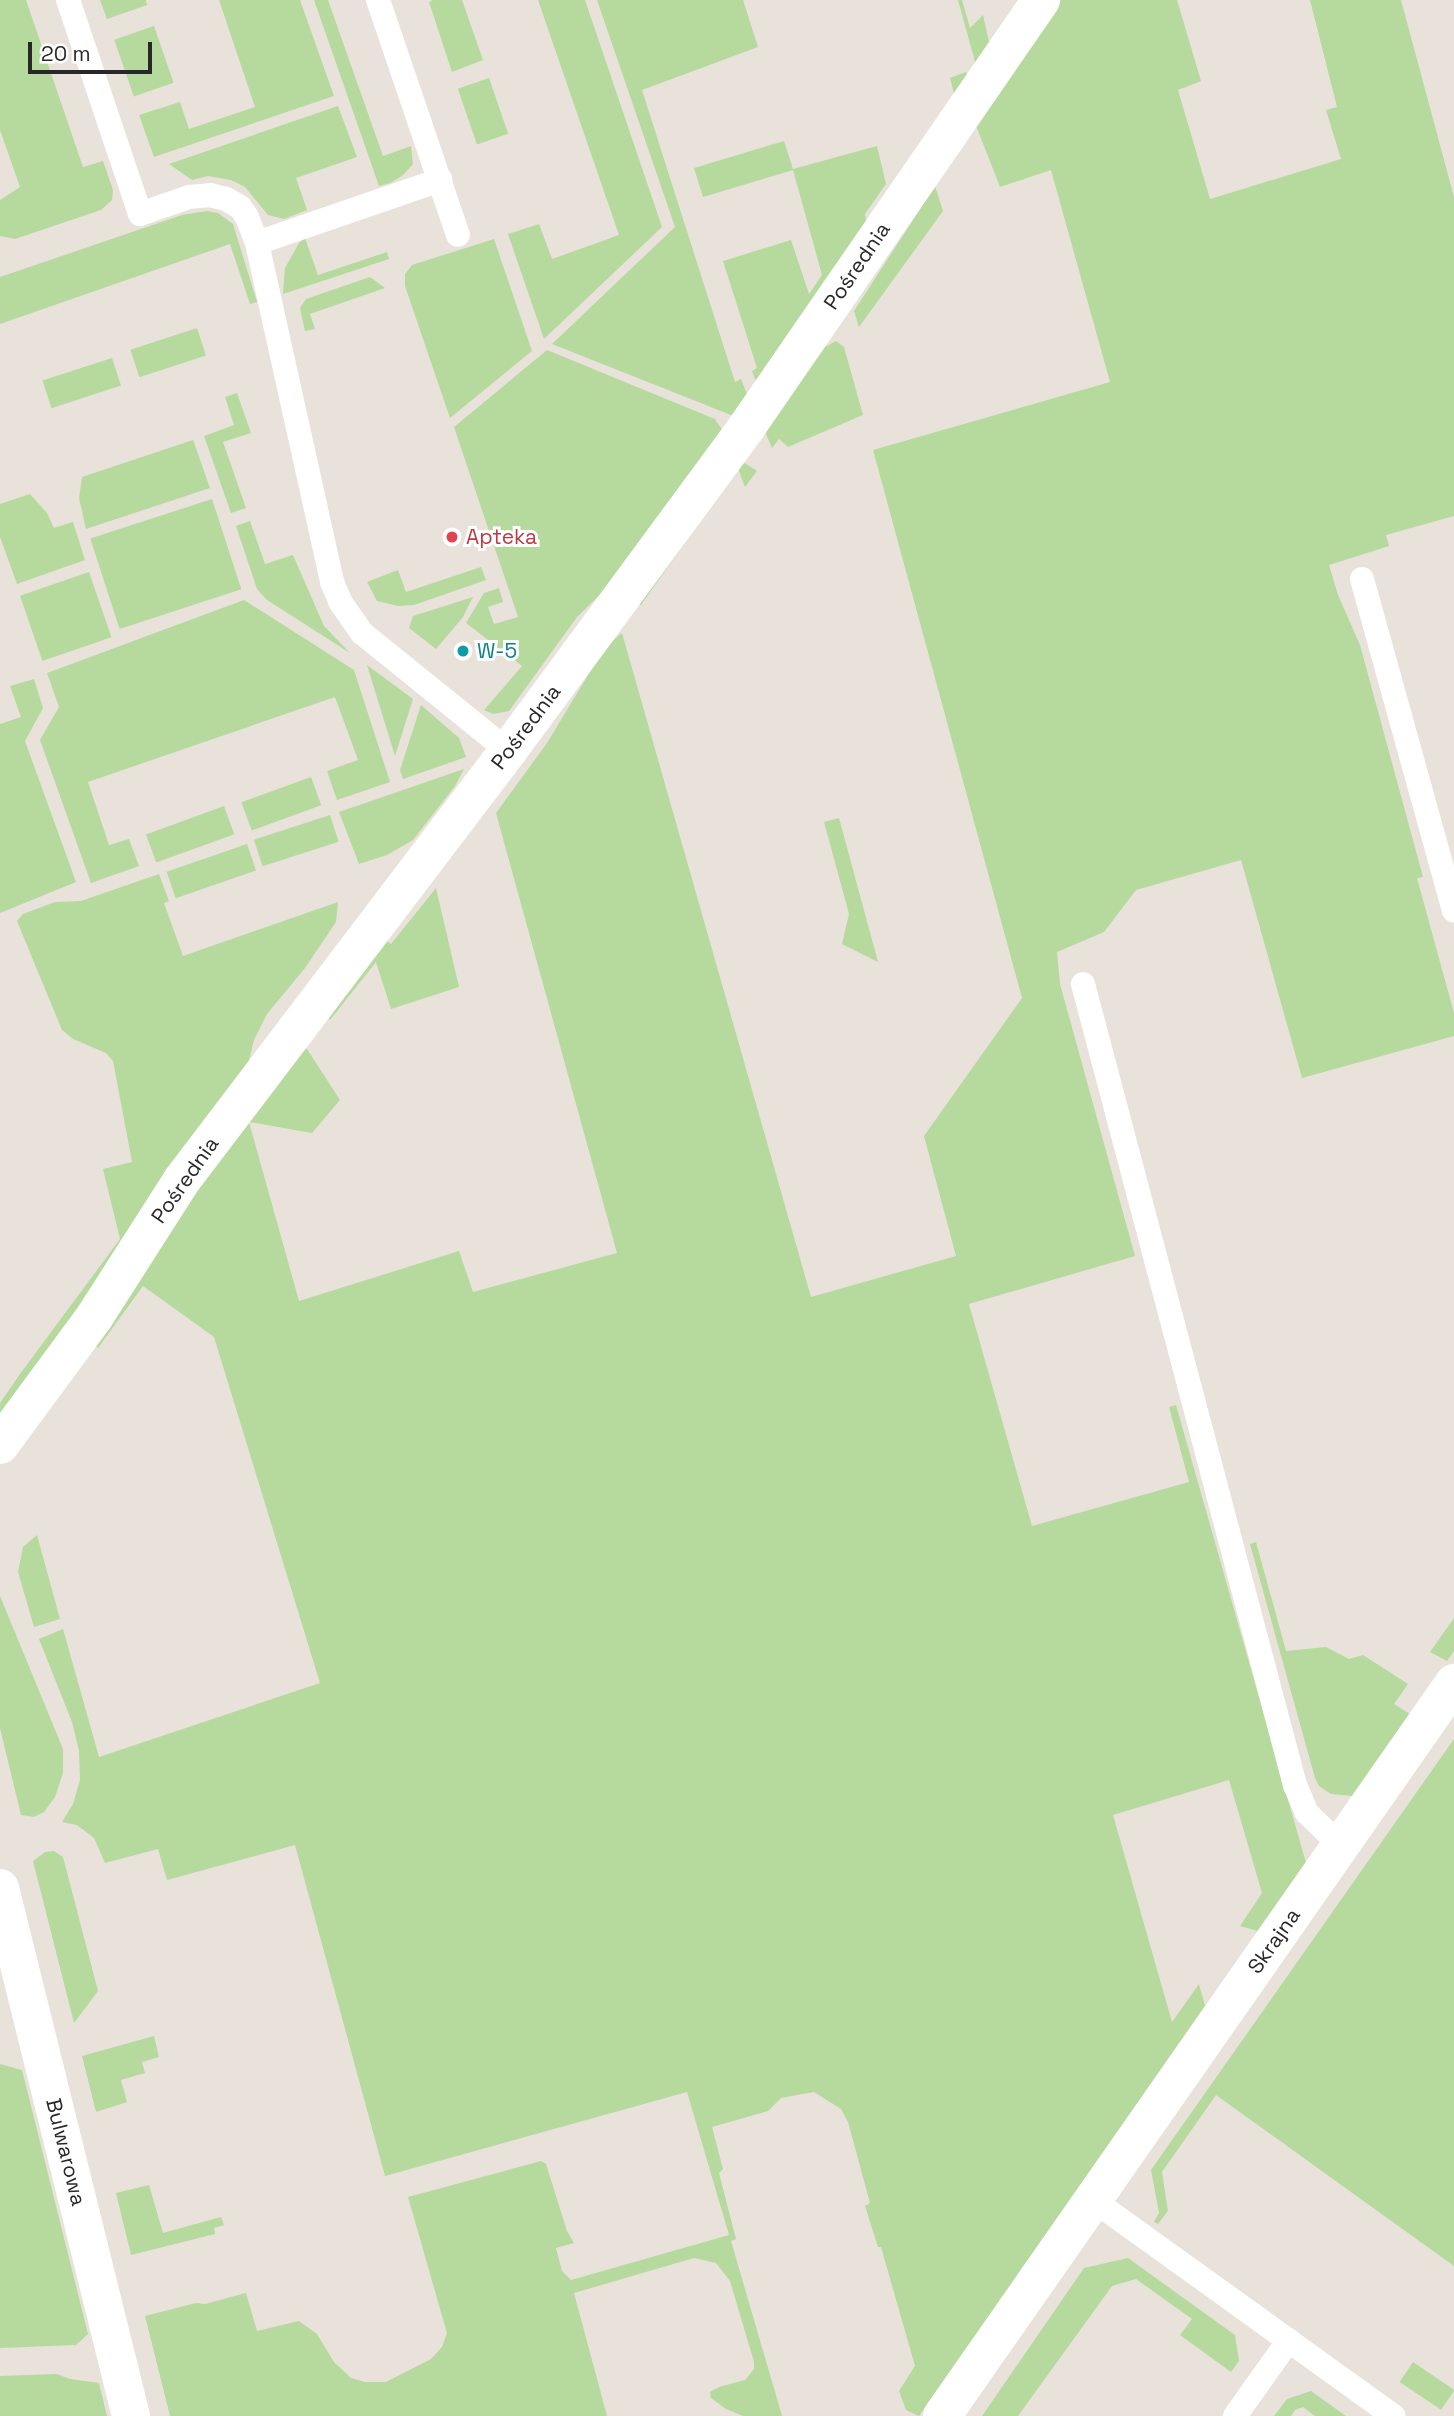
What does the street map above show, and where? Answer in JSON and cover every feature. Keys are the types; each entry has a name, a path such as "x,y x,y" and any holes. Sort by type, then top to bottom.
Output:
{"street":[{"name":"Pośrednia","path":"0,1445 95,1316 182,1180 508,751 746,428 1041,0"},
{"name":"Skrajna","path":"942,2416 1454,1683"},
{"name":"Bulwarowa","path":"0,1888 131,2416"}],"lane":[{"path":"68,0 139,214 189,197 209,195 226,199 240,207 247,217 257,243 332,582 341,603 362,633 508,751"},
{"path":"378,0 458,235"},
{"path":"257,243 440,180"},
{"path":"1362,579 1454,911"},
{"path":"1083,984 1295,1785 1307,1812 1320,1829 1341,1846"},
{"path":"1093,2200 1394,2416"},
{"path":"1235,2416 1289,2340"}],"green space":[{"path":"0,0 26,0 83,167 103,161 113,190 112,200 101,210 15,239 0,236 0,200 20,187 0,130"},
{"path":"100,0 146,0 147,5 107,19"},
{"path":"219,0 300,0 334,96 154,157 139,115 180,102 189,129 255,107"},
{"path":"314,0 328,0 383,156 411,146 413,164 402,176 390,183 379,186"},
{"path":"462,0 483,60 452,72 429,2"},
{"path":"538,0 585,0 662,227 544,339 508,234 539,224 552,259 619,235"},
{"path":"597,0 743,0 758,47 642,90 735,382 741,379 747,394 741,413 731,415 552,344 675,227"},
{"path":"958,0 962,0 970,28 983,15 991,51 956,101 950,78 966,72 968,79 977,69"},
{"path":"1055,0 1177,0 1201,81 1178,90 1210,199 1341,159 1326,110 1337,107 1310,0 1401,0 1454,197 1454,516 1386,535 1389,546 1329,565 1338,595 1360,645 1423,877 1417,878 1454,1013 1454,1036 1302,1078 1241,860 1136,890 1104,932 1057,952 1060,984 1135,1256 969,1304 1032,1526 1189,1482 1169,1407 1176,1405 1306,1863 1258,1931 1240,1926 1262,1893 1229,1780 1113,1815 1172,2022 1199,1984 1205,2006 919,2416 906,2410 899,2391 915,2366 881,2247 878,2247 865,2206 870,2203 848,2122 841,2109 814,2092 781,2098 768,2111 712,2127 723,2169 719,2173 736,2239 731,2241 782,2416 743,2416 726,2409 711,2398 710,2392 719,2387 745,2380 754,2369 754,2362 730,2281 716,2263 694,2258 574,2293 607,2416 170,2416 145,2316 196,2303 205,2304 246,2293 257,2331 299,2321 317,2334 334,2362 351,2378 365,2382 386,2382 431,2359 442,2347 447,2333 408,2197 541,2161 546,2164 567,2231 574,2243 556,2248 562,2271 571,2280 729,2235 687,2092 385,2176 295,1845 167,1880 158,1849 105,1863 94,1838 77,1825 62,1822 73,1804 80,1780 79,1751 72,1722 39,1639 63,1629 99,1757 320,1683 214,1337 143,1286 98,1348 92,1343 183,1201 301,1048 307,1049 340,1100 312,1133 249,1122 299,1301 459,1251 473,1292 617,1253 496,813 547,743 605,647 622,633 811,1297 956,1256 924,1136 1022,998 873,450 1110,382 1051,170 1000,187 973,118"},
{"path":"154,26 174,83 134,96 114,40"},
{"path":"489,78 508,134 477,145 458,89"},
{"path":"338,106 357,157 296,178 307,210 284,219 268,215 245,187 231,180 208,176 192,180 169,164"},
{"path":"784,141 793,169 877,146 886,184 865,214 867,225 757,384 752,371 757,368 723,261 791,240 809,294 822,275 793,170 703,197 694,168"},
{"path":"935,186 943,211 859,327 854,311"},
{"path":"207,211 218,213 233,224 257,302 250,304 230,244 0,324 0,277 182,215"},
{"path":"305,238 318,275 387,252 389,259 283,294 285,268 299,243"},
{"path":"494,239 532,351 450,418 405,286 405,274 412,265"},
{"path":"370,277 385,288 310,314 315,329 305,331 300,308 306,299"},
{"path":"197,328 206,356 139,377 130,350"},
{"path":"836,341 844,347 863,415 788,447 779,439 772,448 766,434 768,424 825,347"},
{"path":"547,350 715,419 723,431 614,581 577,617 509,711 493,714 484,710 522,666 466,623 484,593 499,588 503,602 488,607 494,624 518,617 454,427"},
{"path":"112,358 121,386 52,408 43,381"},
{"path":"237,393 251,433 223,442 246,508 231,513 204,436 234,425 225,397"},
{"path":"193,440 210,488 86,529 79,498 82,477"},
{"path":"738,459 757,471 745,487 738,468 641,605 636,602"},
{"path":"30,494 47,513 54,528 73,522 85,560 17,584 0,537 0,504"},
{"path":"212,499 241,589 120,629 90,539"},
{"path":"250,521 265,564 293,555 324,626 350,653 267,600 257,589 236,526"},
{"path":"481,567 486,580 414,605 398,606 377,601 367,582 398,570 406,592"},
{"path":"89,572 111,637 42,661 20,596"},
{"path":"473,597 463,617 436,649 409,628 413,616"},
{"path":"244,600 354,670 390,782 337,800 327,771 358,760 335,697 88,782 109,845 129,839 139,866 91,883 40,740 59,707 47,673"},
{"path":"367,665 413,699 395,756"},
{"path":"34,679 43,708 25,741 76,882 0,913 0,724 21,717 10,686"},
{"path":"421,705 459,738 466,757 403,779 400,770"},
{"path":"464,769 455,786 413,840 387,855 359,864 339,812"},
{"path":"311,777 321,805 252,831 241,802"},
{"path":"224,806 234,834 156,863 146,834"},
{"path":"330,815 339,842 263,866 254,840"},
{"path":"839,818 878,962 842,944 849,914 824,822"},
{"path":"247,844 256,870 176,898 167,872"},
{"path":"159,874 169,901 164,903 183,956 338,902 336,922 305,968 267,1014 254,1040 247,1068 124,1248 0,1415 0,1403 120,1239 103,1169 132,1162 113,1061 106,1053 73,1039 62,1030 17,921 23,914 55,902 81,901"},
{"path":"436,888 459,987 391,1009 376,962 330,1020 325,1013 384,939 391,944"},
{"path":"37,1535 60,1619 34,1627 18,1572 23,1547"},
{"path":"1256,1542 1286,1651 1326,1647 1349,1659 1363,1655 1408,1684 1394,1704 1410,1714 1353,1796 1331,1794 1319,1786 1315,1778 1250,1544"},
{"path":"0,1596 63,1749 63,1773 55,1797 44,1812 34,1817 21,1815 0,1728"},
{"path":"1454,1618 1454,1651 1447,1661 1430,1652"},
{"path":"1454,1739 1454,2266 1216,2095 1162,2172 1168,2211 1158,2224 1154,2222 1159,2213 1151,2170"},
{"path":"54,1851 63,1857 98,1991 74,2023 33,1861 45,1852"},
{"path":"154,2036 159,2057 142,2062 145,2073 121,2080 127,2102 96,2112 82,2056"},
{"path":"0,2064 22,2070 88,2334 76,2345 0,2348"},
{"path":"149,2185 163,2233 221,2217 224,2225 214,2228 215,2234 131,2255 116,2193"},
{"path":"1128,2258 1235,2335 1239,2361 1231,2372 1180,2335 1192,2319 1136,2279 1112,2286 1018,2416 982,2416 1084,2268"},
{"path":"1413,2362 1454,2390 1441,2410 1400,2382"},
{"path":"57,2374 70,2379 99,2383 107,2416 0,2416 0,2376"},
{"path":"1311,2391 1346,2416 1315,2416 1303,2407 1295,2410 1291,2416 1274,2416 1287,2399"}],"place":[{"name":"Apteka","path":"452,537"},
{"name":"W-5","path":"463,651"}]}
